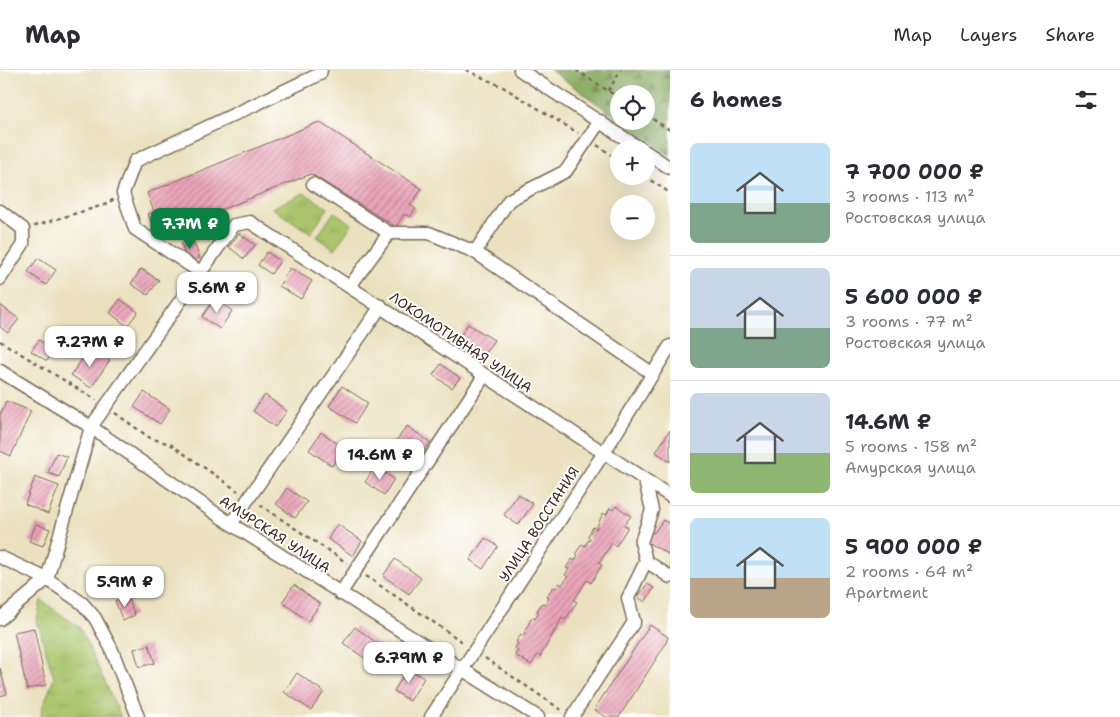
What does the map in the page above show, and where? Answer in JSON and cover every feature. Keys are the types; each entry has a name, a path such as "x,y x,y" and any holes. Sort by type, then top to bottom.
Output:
{"street":[{"path":"0,620 47,579 91,428 200,272 135,230 123,193 135,162 320,74 320,70"},
{"path":"520,70 628,140"},
{"path":"475,252 509,200 566,171 600,121"},
{"path":"655,158 670,168"},
{"path":"313,184 389,233 429,233 475,252 653,374"},
{"path":"0,211 23,229 23,244 0,278"},
{"name":"ЛОКОМОТИВНАЯ УЛИЦА","path":"200,272 234,224 250,222 381,306 644,481 670,496"},
{"path":"350,286 389,233"},
{"path":"231,524 381,306"},
{"name":"УЛИЦА ВОССТАНИЯ","path":"431,717 603,454 670,346"},
{"name":"АМУРСКАЯ УЛИЦА","path":"0,371 91,428 231,524 538,717"},
{"path":"340,594 484,376"},
{"path":"572,717 634,622 628,598 646,561 641,542 652,510 644,481"},
{"path":"0,557 47,579 82,603 95,618 112,648 138,717"},
{"path":"646,561 670,577"}],"path":[{"path":"466,70 503,87 610,154"},
{"path":"576,70 608,90 621,70"},
{"path":"655,121 670,130"},
{"path":"655,183 670,193"},
{"path":"23,229 107,204 123,193"},
{"path":"0,341 106,406 150,438 170,444 572,717"}],"green space":[{"path":"550,70 670,70 670,156 655,145 655,140 648,140 634,130 655,130 655,85 610,85 610,113"},
{"path":"304,193 328,208 311,233 272,208"},
{"path":"334,212 352,224 335,249 317,237"},
{"path":"41,600 80,628 121,717 42,717 41,711 54,678 37,621"}],"building":[{"path":"319,122 422,189 410,205 416,209 410,217 404,214 396,227 311,174 163,233 158,220 151,222 148,214 154,212 147,193"},
{"path":"239,233 255,245 244,259 229,247"},
{"path":"192,238 200,258 188,262 181,243"},
{"path":"267,252 280,261 271,274 258,265"},
{"path":"38,258 56,270 46,285 28,272"},
{"path":"290,268 312,281 301,299 279,286"},
{"path":"141,269 159,280 148,295 131,284"},
{"path":"215,298 232,311 220,329 202,317"},
{"path":"120,299 138,312 127,326 110,313"},
{"path":"0,305 19,319 8,333 0,327"},
{"path":"468,324 494,340 484,354 459,338"},
{"path":"39,340 54,350 47,361 31,351"},
{"path":"90,347 110,360 91,388 71,375"},
{"path":"441,364 460,378 452,388 433,375"},
{"path":"342,386 368,403 355,423 329,406"},
{"path":"144,392 170,409 160,424 134,407"},
{"path":"265,395 287,411 275,427 253,411"},
{"path":"6,401 31,411 11,456 0,451 0,415"},
{"path":"407,426 430,442 420,457 396,441"},
{"path":"670,430 670,462 656,452"},
{"path":"321,432 344,448 332,466 309,450"},
{"path":"56,453 67,457 59,477 48,473"},
{"path":"375,467 394,479 384,495 365,482"},
{"path":"35,477 59,486 48,514 25,504"},
{"path":"287,488 307,502 295,518 276,504"},
{"path":"518,494 533,504 518,525 504,515"},
{"path":"616,506 631,516 624,525 628,527 616,546 612,543 599,563 602,565 591,583 587,580 574,600 577,602 565,620 562,618 540,657 538,655 531,665 515,655 518,651 515,648 518,644 516,642 521,634 523,636 532,617 535,619 539,613 537,611 542,603 545,604 549,598 547,596 553,587 556,588 559,583 562,585 568,577 565,575 569,569 566,568 572,559 575,561 578,555 576,553 582,544 585,546 590,538 588,536 593,527 596,529 603,513 606,515 610,508 613,510"},
{"path":"663,520 670,524 670,555 645,541 652,532 654,533"},
{"path":"36,524 50,529 43,546 29,541"},
{"path":"337,524 362,541 353,556 328,539"},
{"path":"485,538 498,546 483,569 470,560"},
{"path":"395,559 421,578 409,594 383,576"},
{"path":"647,584 654,588 645,602 638,597"},
{"path":"294,585 320,604 308,621 282,602"},
{"path":"127,596 135,615 123,621 115,601"},
{"path":"650,625 668,637 665,645 619,717 606,717 595,710 597,705"},
{"path":"355,627 381,646 370,662 343,643"},
{"path":"34,628 46,685 27,689 14,632"},
{"path":"149,645 155,663 139,667 134,649"},
{"path":"0,668 7,694 0,696"},
{"path":"408,668 424,678 410,701 394,691"},
{"path":"297,673 324,692 311,710 284,692"}]}
